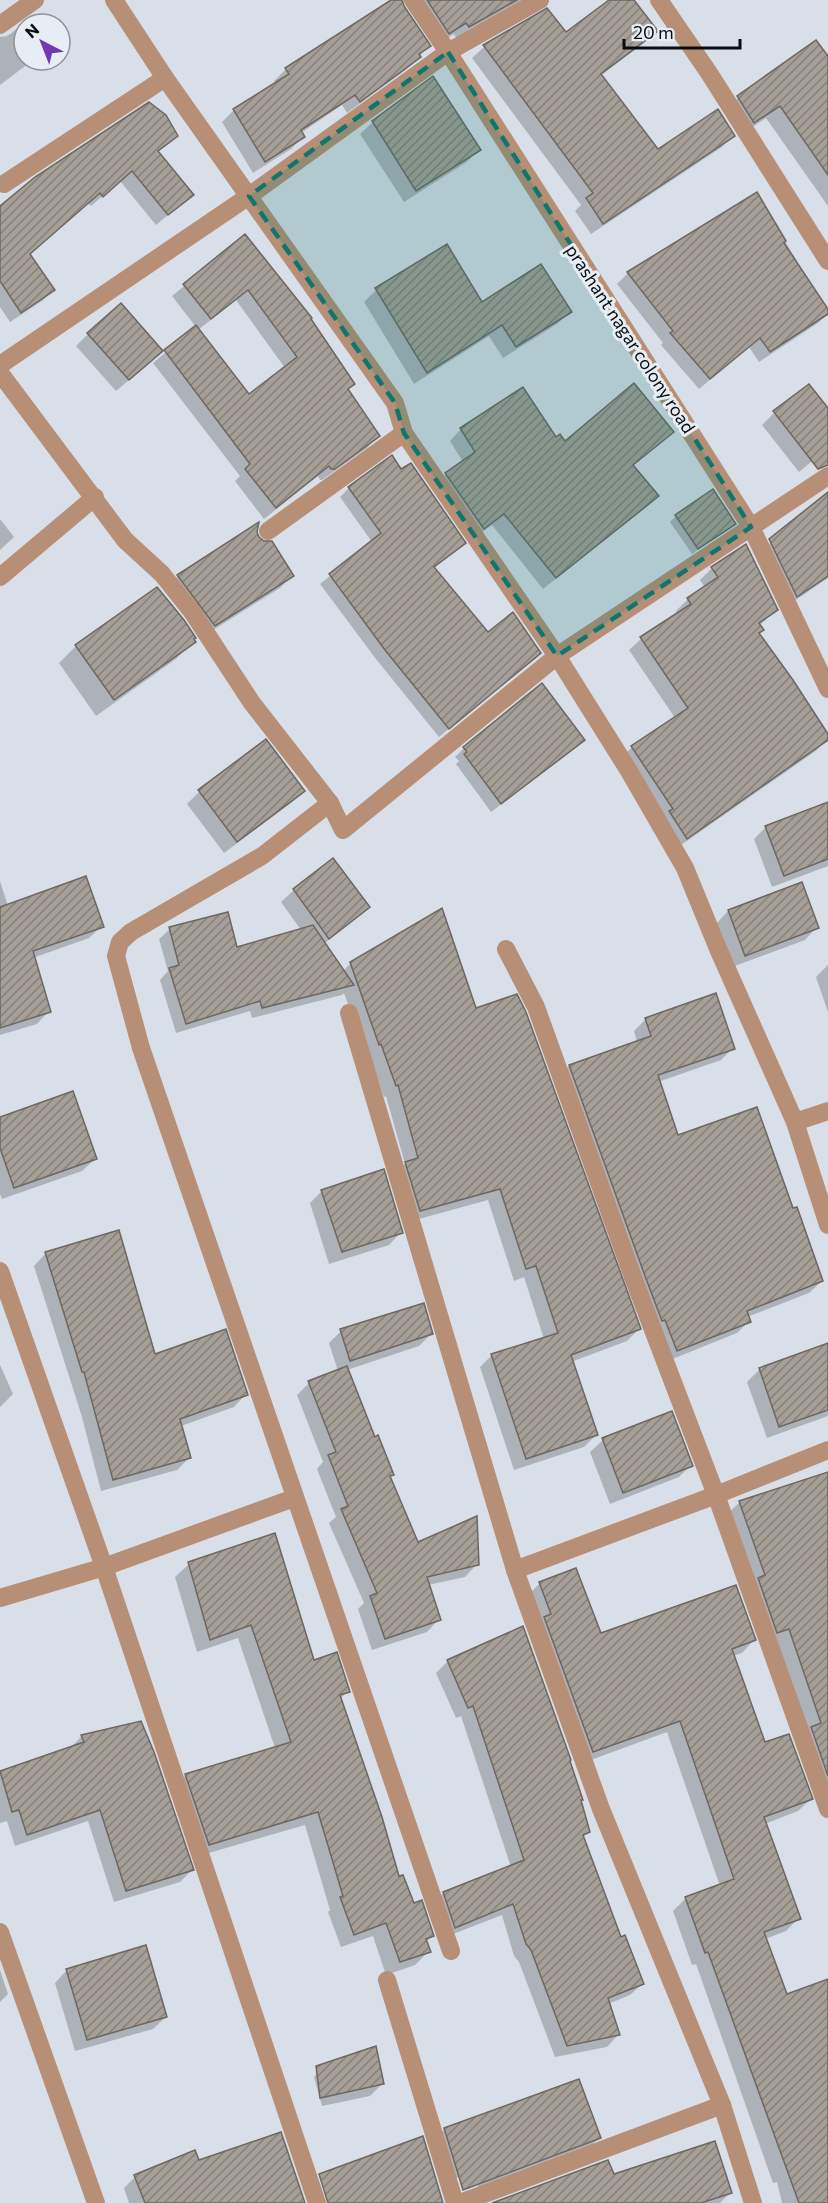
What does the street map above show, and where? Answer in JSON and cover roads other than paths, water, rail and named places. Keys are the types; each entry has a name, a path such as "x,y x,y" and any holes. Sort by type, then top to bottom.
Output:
{"street":[{"path":"0,25 35,0"},
{"path":"114,0 165,78 395,403 404,433 557,656 629,771 685,868 795,1122 828,1225"},
{"name":"prashant nagar colony road","path":"413,0 751,526 828,689"},
{"path":"0,365 249,196 448,52 540,0"},
{"path":"659,0 709,73 828,261"},
{"path":"4,184 165,78"},
{"path":"0,374 95,497 125,540 162,574 193,613 252,704 330,803 343,830 557,656 828,476"},
{"path":"268,531 404,433"},
{"path":"0,577 95,497"},
{"path":"330,803 262,856 131,932 120,942 116,956 141,1048 451,1951"},
{"path":"506,949 536,1006 634,1280 716,1495 828,1809"},
{"path":"349,1012 515,1570 601,1809 722,2106 753,2203"},
{"path":"795,1122 828,1111"},
{"path":"0,1271 104,1568 317,2203"},
{"path":"515,1570 716,1495 828,1450"},
{"path":"0,1598 104,1568 294,1498"},
{"path":"0,1932 96,2203"},
{"path":"387,1980 455,2203"},
{"path":"460,2203 722,2106"}]}
